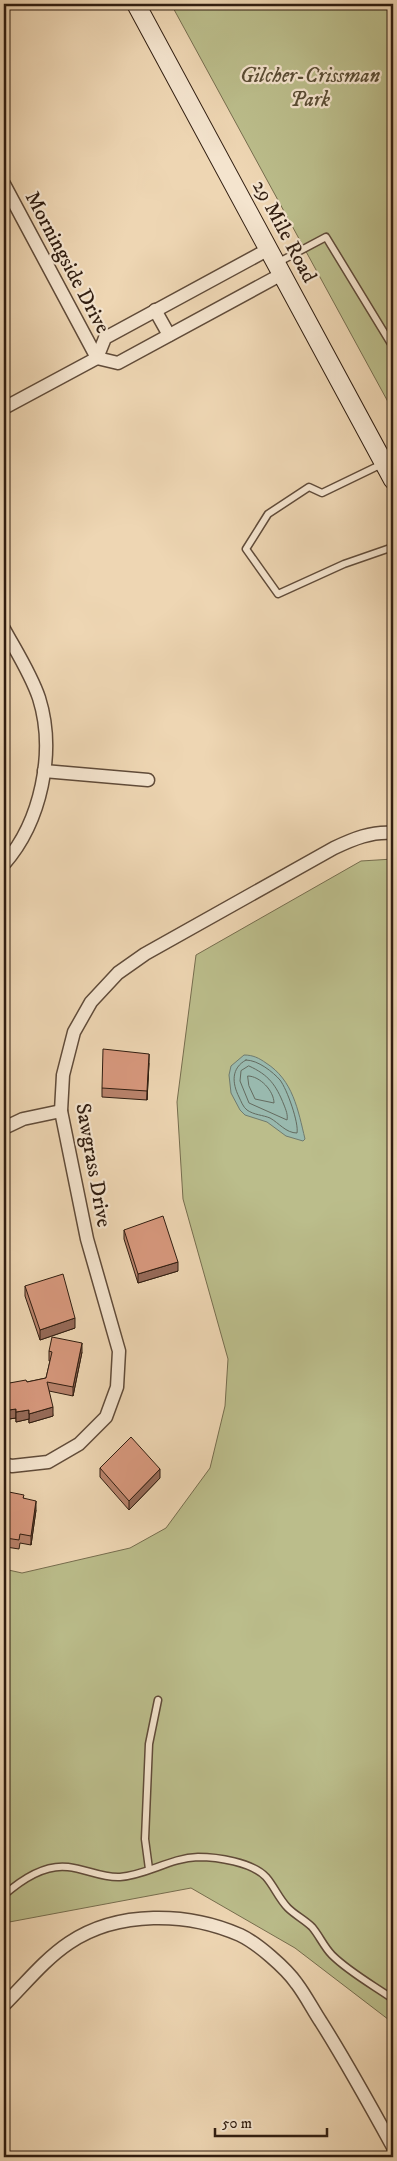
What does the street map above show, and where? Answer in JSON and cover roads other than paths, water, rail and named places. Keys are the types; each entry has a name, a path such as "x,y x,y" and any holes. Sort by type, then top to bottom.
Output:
{"street":[{"name":"29 Mile Road","path":"136,4 393,480"},
{"name":"Morningside Drive","path":"4,184 97,358"},
{"path":"4,408 97,358 105,338 155,310 276,262"},
{"path":"97,358 118,363 169,335 276,262"},
{"path":"155,310 169,335"},
{"path":"4,629 38,698 47,735 44,772 36,803 26,830 4,864"},
{"path":"44,772 148,780"},
{"name":"Sawgrass Drive","path":"4,1464 12,1466 48,1462 78,1444 106,1417 117,1388 119,1351 87,1239 61,1111 63,1075 74,1032 92,1002 118,973 145,954 334,848 357,837 384,832 393,833"},
{"path":"4,1128 23,1118 61,1111"},
{"path":"4,2005 47,1960 70,1942 100,1928 130,1920 169,1918 204,1924 241,1936 268,1955 297,1983 339,2051 393,2147"}],"lane":[{"path":"276,262 326,237 393,346"},
{"path":"384,463 322,493 310,487 268,514 246,549 278,594 344,564 393,547"},
{"path":"148,1869 145,1839 149,1744 158,1700"},
{"path":"4,1895 29,1876 68,1866 98,1874 120,1877 182,1858 200,1857 240,1864 260,1872 267,1878 288,1908 310,1926 330,1954 393,1999"}],"water":[{"path":"244,1055 253,1056 261,1060 283,1078 297,1107 305,1139 303,1141 286,1136 267,1122 245,1115 240,1110 231,1093 229,1075 231,1066"}],"park label":[{"name":"Gilcher-Crissman Park","path":"310,87"}]}
